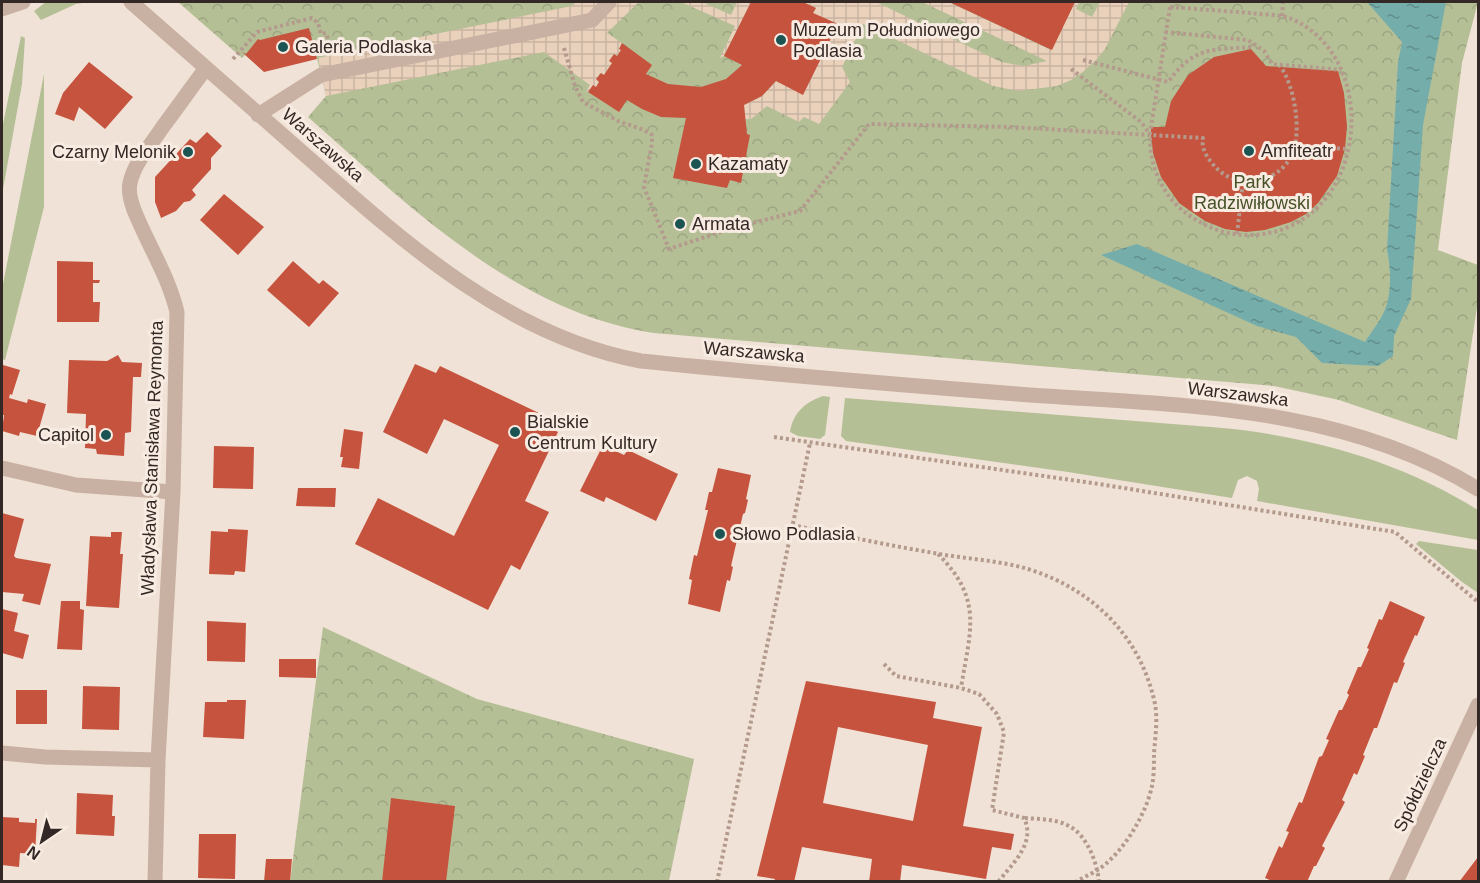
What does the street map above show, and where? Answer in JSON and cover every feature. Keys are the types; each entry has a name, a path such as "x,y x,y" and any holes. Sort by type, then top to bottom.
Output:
{"street":[{"path":"2,9 23,2"},
{"name":"Warszawska","path":"132,2 378,220 424,256 473,290 518,317 560,337 612,356 710,368 1223,409 1284,418 1329,426 1409,452 1479,489"},
{"path":"258,115 321,75 592,20 609,2"},
{"name":"Władysława Stanisława Reymonta","path":"155,882 158,760 173,492 177,312 163,269 134,211 129,185 133,171 144,154 206,68"},
{"path":"2,468 76,485 173,492"},
{"name":"Spółdzielcza","path":"1396,882 1479,705"},
{"path":"2,753 45,758 158,760"}],"path":[{"path":"1282,16 1283,2"},
{"path":"1170,7 1282,16 1295,20 1322,42 1341,70 1351,117 1348,149 1343,170 1327,198 1314,212 1300,221 1279,231 1254,235 1224,233 1185,213 1171,198 1155,171 1150,134 1170,7"},
{"path":"233,59 257,33 312,18 318,22 321,34 326,33 327,35"},
{"path":"558,26 575,86 582,102 618,121 652,135 644,188 669,249 729,229 800,211 869,124 1010,127 1203,138 1205,153 1216,169 1230,178 1243,182 1259,181 1286,164 1295,146 1295,108 1280,66"},
{"path":"1165,32 1248,40 1264,51 1272,64 1341,70"},
{"path":"1083,60 1168,82 1186,60 1197,54 1252,47 1254,44"},
{"path":"1071,69 1141,122 1150,134"},
{"path":"1295,146 1348,149"},
{"path":"1237,234 1243,182"},
{"path":"774,437 1099,484 1395,532 1479,602"},
{"path":"717,882 810,442"},
{"path":"792,525 937,554 997,562 1027,569 1060,580 1085,595 1108,614 1140,658 1156,706 1152,784 1144,812 1115,854 1098,870 1076,882"},
{"path":"937,554 964,586 971,610 961,688"},
{"path":"884,664 896,676 961,688 978,694 997,714 1004,732 992,810 1068,825 1079,834 1090,851 1098,870 1099,882"},
{"path":"998,882 1026,846 1029,827 1024,818"}],"green space":[{"path":"46,2 90,2 76,4 41,20 34,11"},
{"name":"Park Radziwiłłowski","path":"178,2 1478,2 1462,63 1438,250 1478,265 1478,300 1457,440 1339,400 1274,386 654,333 604,321 556,303 511,279 467,250 425,219 308,117 326,96 317,58 264,71 245,55 242,58"},
{"path":"21,36 25,38 22,84 2,195 2,129"},
{"path":"44,74 44,207 5,360 2,359 3,284"},
{"path":"823,396 830,397 825,435 820,439 798,436 790,432 794,419 801,409 811,401"},
{"path":"845,398 1223,428 1323,445 1387,465 1418,478 1478,510 1478,540 1257,501 1259,489 1257,481 1247,476 1238,480 1232,498 846,441 841,436"},
{"path":"1419,541 1478,550 1478,593 1416,544"},
{"path":"323,627 477,699 694,759 669,881 290,882"}],"shaded area":[{"path":"576,2 639,2 607,33 622,43 619,49 621,50 617,56 614,54 612,63 604,75 600,73 596,87 593,86 588,92 586,91 590,85 544,52 326,96 318,58 572,6"},
{"path":"681,2 702,2 731,15 737,2 751,2 724,56 720,58 735,26"},
{"path":"803,2 876,2 1001,62 1024,66 1047,61 922,2 949,2 1051,50 1075,2 1079,2 1076,9 1092,17 1100,2 1129,2 1098,58 1071,80 1057,86 1018,91 993,86 863,24 842,67 850,82 819,124 804,117 799,122 767,106 751,119 745,119 744,105 762,96 776,81 803,94 837,25 813,13 816,8"}],"water":[{"path":"1367,2 1446,2 1423,125 1411,299 1394,336 1393,356 1378,366 1322,363 1296,337 1257,326 1101,255 1137,244 1365,342 1384,312 1390,290 1387,250 1398,62 1402,42"}],"building":[{"path":"751,2 803,2 816,8 813,13 838,24 803,95 776,81 762,96 744,105 747,134 750,135 741,183 730,180 727,188 673,178 686,118 661,117 627,100 619,112 588,92 593,85 596,87 599,82 596,79 601,73 604,75 612,63 609,61 621,50 619,49 622,43 652,65 646,74 668,84 701,87 726,79 742,65 724,56"},
{"path":"949,2 1075,2 1052,50"},
{"name":"Galeria Podlaska","path":"309,28 317,59 264,72 242,52 246,54 258,39"},
{"name":"Amfiteatr","path":"1251,49 1266,66 1338,71 1344,93 1347,126 1345,149 1337,176 1318,203 1306,214 1291,222 1265,230 1246,232 1225,229 1205,221 1179,203 1161,177 1153,153 1151,127 1165,127 1171,101 1188,75 1214,57"},
{"path":"89,62 133,97 105,129 79,107 74,121 55,114 63,93"},
{"path":"207,132 222,146 211,158 211,169 192,190 196,195 190,201 184,202 176,211 161,218 155,202 155,177 190,139 196,143"},
{"path":"224,194 264,227 238,255 200,220"},
{"path":"57,261 93,262 93,280 100,280 99,283 93,283 93,302 100,302 99,322 57,322"},
{"path":"293,261 319,284 323,280 339,293 309,327 267,290"},
{"path":"118,355 122,362 142,363 141,377 133,377 131,432 125,433 124,456 97,454 96,449 85,448 86,414 67,413 69,360 107,361"},
{"path":"415,364 436,373 440,366 541,414 538,422 558,432 525,501 549,512 520,570 511,565 488,610 355,544 378,498 454,536 499,445 444,419 427,454 383,432"},
{"path":"3,365 20,370 9,398 27,403 28,399 46,404 37,436 20,432 19,436 2,431"},
{"path":"344,429 363,432 359,469 341,467"},
{"path":"603,445 624,455 628,450 678,474 656,521 606,497 604,502 580,491"},
{"path":"214,446 254,447 253,489 213,488"},
{"name":"Słowo Podlasia","path":"718,468 751,475 746,499 748,500 731,566 733,567 730,581 727,580 720,612 688,604 692,580 689,579 694,555 697,556 708,510 705,510 709,492 712,492"},
{"path":"298,488 336,488 335,507 296,506"},
{"path":"2,513 24,519 14,556 51,564 40,605 22,601 24,594 2,592"},
{"path":"228,529 248,530 245,572 235,571 234,575 209,574 211,531 228,532"},
{"path":"111,532 122,532 120,554 123,554 119,608 86,606 90,536 111,537"},
{"path":"61,601 80,601 80,609 84,610 82,650 57,649"},
{"path":"1390,601 1425,617 1403,662 1405,663 1397,683 1394,682 1377,728 1374,728 1357,775 1354,773 1342,800 1345,802 1322,846 1325,848 1307,882 1274,882 1265,878 1279,846 1282,848 1289,832 1286,831 1299,802 1302,803 1319,757 1322,756 1329,740 1326,739 1339,710 1342,710 1349,695 1347,693 1369,649 1367,648 1379,619 1382,620"},
{"path":"2,609 18,613 14,631 29,635 23,659 2,653"},
{"path":"207,621 246,623 245,662 207,661"},
{"path":"279,659 316,659 316,678 279,677"},
{"path":"806,681 936,702 933,718 982,727 963,826 1014,834 1011,850 992,847 986,879 902,865 900,882 869,882 872,859 802,847 794,882 774,882 775,879 757,876","holes":["838,727 928,745 913,821 823,803"]},
{"path":"83,686 120,687 119,730 82,729"},
{"path":"16,690 47,690 47,724 16,724"},
{"path":"227,700 246,700 244,739 203,737 205,702 227,702"},
{"path":"77,793 113,795 114,836 76,834"},
{"path":"391,798 455,806 446,882 382,882"},
{"path":"2,817 19,818 19,822 35,823 37,819 35,854 20,853 19,867 2,865"},
{"path":"199,834 236,834 235,879 198,878"},
{"path":"1478,857 1478,882 1459,882"},
{"path":"266,859 292,859 290,882 264,882"}],"place":[{"name":"Muzeum Południowego Podlasia","path":"781,40"},
{"name":"Galeria Podlaska","path":"283,47"},
{"name":"Amfiteatr","path":"1249,151"},
{"name":"Czarny Melonik","path":"188,152"},
{"name":"Kazamaty","path":"696,164"},
{"name":"Armata","path":"680,224"},
{"name":"Bialskie Centrum Kultury","path":"515,432"},
{"name":"Capitol","path":"106,435"},
{"name":"Słowo Podlasia","path":"720,534"}]}
